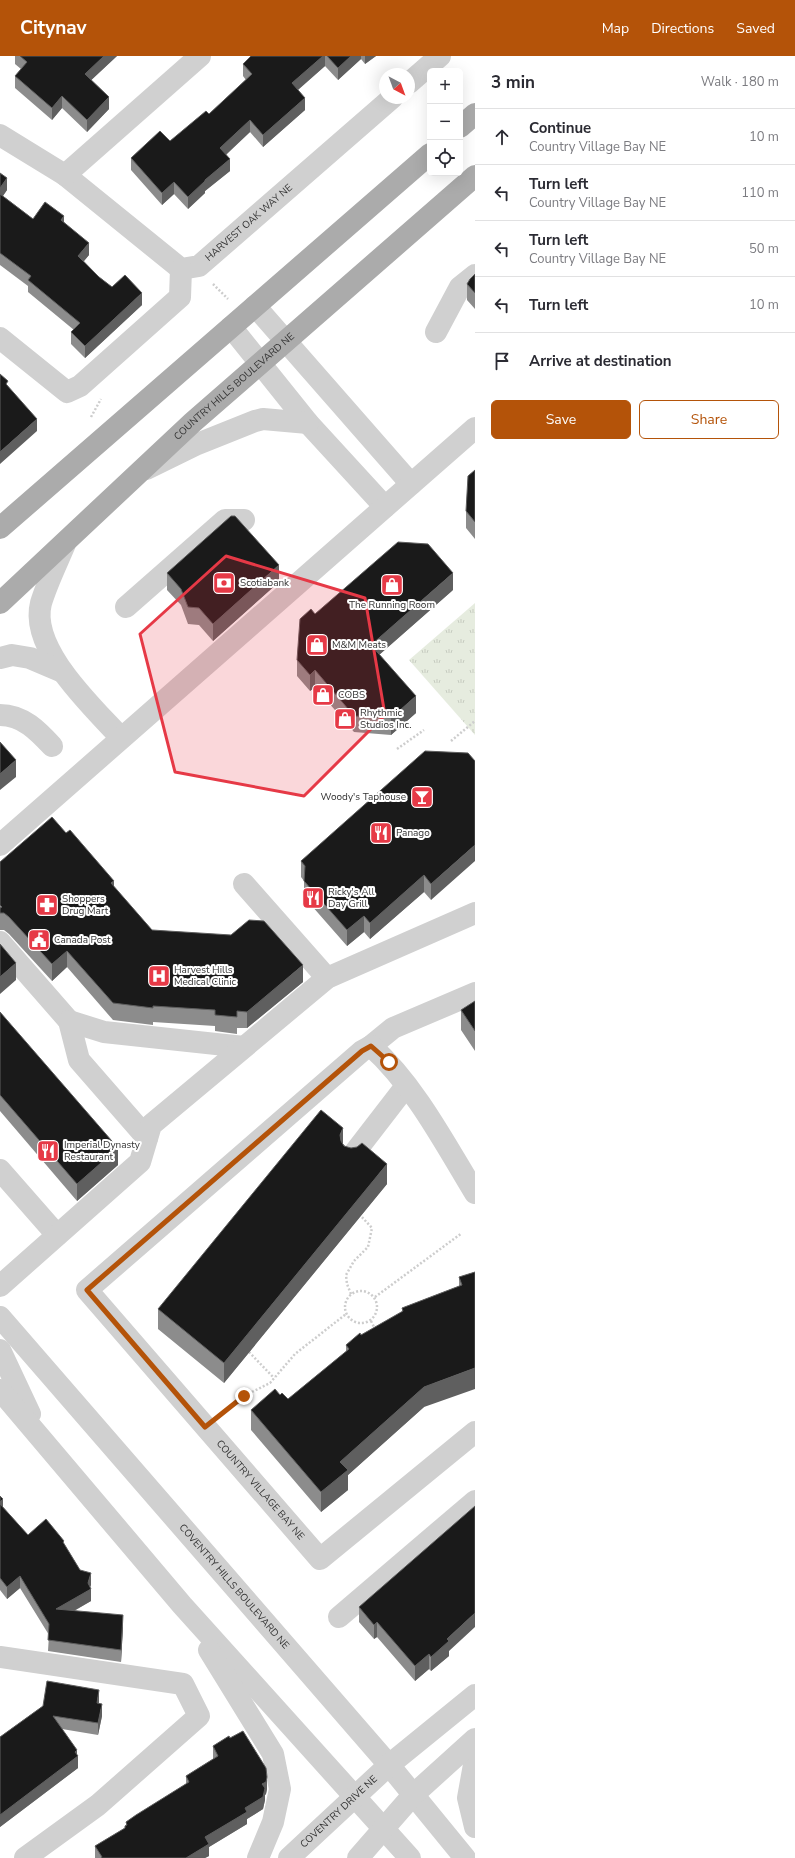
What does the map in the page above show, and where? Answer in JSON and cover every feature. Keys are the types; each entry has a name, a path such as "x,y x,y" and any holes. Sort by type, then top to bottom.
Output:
{"main road":[{"path":"463,125 475,114"},
{"path":"0,528 427,157"},
{"name":"COUNTRY HILLS BOULEVARD NE","path":"0,603 259,363 475,176"}],"street":[{"path":"65,175 200,56"},
{"path":"415,78 440,56"},
{"name":"HARVEST OAK WAY NE","path":"181,269 199,266 385,104"},
{"path":"0,135 65,175 181,269 180,297 80,386 67,392 0,338"},
{"path":"436,332 460,288 475,275"},
{"path":"254,306 412,484"},
{"path":"230,328 308,423 385,507"},
{"path":"140,472 195,445 255,421 263,419 308,423"},
{"path":"0,845 475,428"},
{"path":"126,607 225,520 244,520"},
{"path":"65,544 41,604 41,627 47,646 62,672 121,738"},
{"path":"0,658 12,655 30,658 62,672"},
{"path":"0,716 19,720 31,725 52,746"},
{"path":"244,884 327,978"},
{"path":"0,1286 140,1162 151,1125 327,978 475,912"},
{"path":"0,942 69,1021 79,1060 147,1138"},
{"path":"475,993 393,1028 371,1046 389,1062 429,1118 475,1193"},
{"path":"69,1021 104,1032 244,1047"},
{"name":"COUNTRY VILLAGE BAY NE","path":"371,1046 362,1051 87,1290 320,1559 475,1432"},
{"path":"352,1156 406,1086"},
{"path":"0,1170 57,1235"},
{"name":"COVENTRY HILLS BOULEVARD NE","path":"0,1317 389,1765 465,1858"},
{"path":"0,1350 41,1439"},
{"path":"0,1390 182,1605 410,1858"},
{"path":"339,1617 475,1501"},
{"path":"182,1605 273,1754 280,1789 273,1822 258,1858"},
{"path":"0,1657 183,1684 199,1716 98,1805 25,1858"},
{"name":"COVENTRY DRIVE NE","path":"289,1858 389,1765 475,1695"},
{"path":"358,1858 385,1829 413,1795 475,1739"},
{"path":"475,1759 468,1798 475,1827"}],"path":[{"path":"218,289 230,302"},
{"path":"87,422 104,395"},
{"path":"451,741 475,721"},
{"path":"397,749 424,730"},
{"path":"351,1294 347,1284 346,1275 354,1261 368,1247 372,1228 361,1216"},
{"path":"375,1297 462,1233"},
{"path":"366,1291 375,1297 378,1307 374,1317 370,1321 365,1323 354,1322 346,1314 345,1303 351,1294 366,1291"},
{"path":"205,1427 244,1396 270,1383 295,1354 346,1314"},
{"path":"370,1321 377,1332"},
{"path":"249,1352 274,1378"}],"highlighted area":[{"path":"226,556 365,598 385,715 304,796 175,772 140,634"}],"green space":[{"path":"475,603 475,735 409,660"}],"building":[{"path":"20,56 104,56 85,74 109,97 87,120 62,96 52,108 15,76 27,62"},
{"path":"251,56 323,56 292,83 305,98 263,135 250,120 220,148 230,159 205,180 188,197 174,182 162,193 131,158 160,131 170,141 206,111 209,114 252,74 243,64"},
{"path":"327,56 351,56 338,68"},
{"path":"0,173 7,178 0,188"},
{"path":"0,194 33,219 45,202 64,216 61,220 89,243 78,256 99,277 112,287 125,275 142,293 85,346 71,332 80,323 28,280 31,276 0,253"},
{"path":"475,274 475,293 467,284"},
{"path":"0,374 8,381 6,384 37,419 0,452"},
{"path":"475,470 475,522 466,511 468,476"},
{"path":"231,516 235,516 279,565 213,624 199,608 188,607 181,589 167,573"},
{"path":"398,542 428,544 453,573 371,645 416,696 391,718 354,716 315,670 310,675 297,660 300,619 311,609 315,614"},
{"path":"0,742 16,760 0,774"},
{"path":"425,751 468,753 475,761 475,845 431,884 424,875 370,923 364,916 347,930 304,881 305,866 301,861"},
{"path":"52,817 66,833 70,830 114,881 111,883 152,930 231,935 249,920 264,921 303,965 247,1012 237,1011 237,1017 215,1015 215,1010 153,1006 153,1008 113,1003 67,951 52,964 9,917 4,913 0,913 0,908 2,907 0,905 0,862"},
{"path":"0,944 16,963 0,977"},
{"path":"475,1001 475,1031 461,1010"},
{"path":"0,1012 118,1148 77,1184 0,1095"},
{"path":"321,1110 343,1128 340,1135 344,1146 351,1148 357,1147 362,1143 387,1164 224,1363 158,1309"},
{"path":"475,1272 475,1368 424,1387 340,1462 348,1470 321,1492 251,1410 275,1389 280,1395 282,1393 288,1399 349,1349 346,1345 360,1333 361,1335 403,1311 402,1308 462,1285 459,1277"},
{"path":"0,1504 28,1535 46,1519 64,1541 63,1542 80,1570 91,1573 88,1583 91,1589 56,1609 123,1615 121,1650 48,1640 49,1624 20,1576 7,1587 0,1578"},
{"path":"475,1506 475,1613 447,1639 449,1641 431,1657 429,1654 415,1666 377,1622 374,1625 359,1607"},
{"path":"47,1681 99,1690 97,1703 102,1704 98,1723 53,1716 77,1750 75,1752 78,1756 0,1815 0,1737 43,1706"},
{"path":"243,1731 266,1768 267,1777 266,1782 262,1784 265,1788 263,1797 245,1808 247,1812 205,1837 209,1844 186,1858 101,1858 102,1857 95,1846 125,1828 127,1825 126,1822 136,1815 189,1782 186,1776 218,1756 213,1746 229,1736 230,1738"}],"place":[{"name":"Scotiabank","path":"224,583"},
{"name":"The Running Room","path":"392,585"},
{"name":"M&M Meats","path":"317,645"},
{"name":"COBS","path":"323,695"},
{"name":"Rhythmic Studios Inc.","path":"345,719"},
{"name":"Woody's Taphouse","path":"422,797"},
{"name":"Panago","path":"381,833"},
{"name":"Ricky's All Day Grill","path":"313,898"},
{"name":"Shoppers Drug Mart","path":"47,905"},
{"name":"Canada Post","path":"39,940"},
{"name":"Harvest Hills Medical Clinic","path":"159,976"},
{"name":"Imperial Dynasty Restaurant","path":"48,1151"}],"route":[{"path":"244,1396 205,1427 87,1290 362,1051 371,1046 389,1062"}]}
